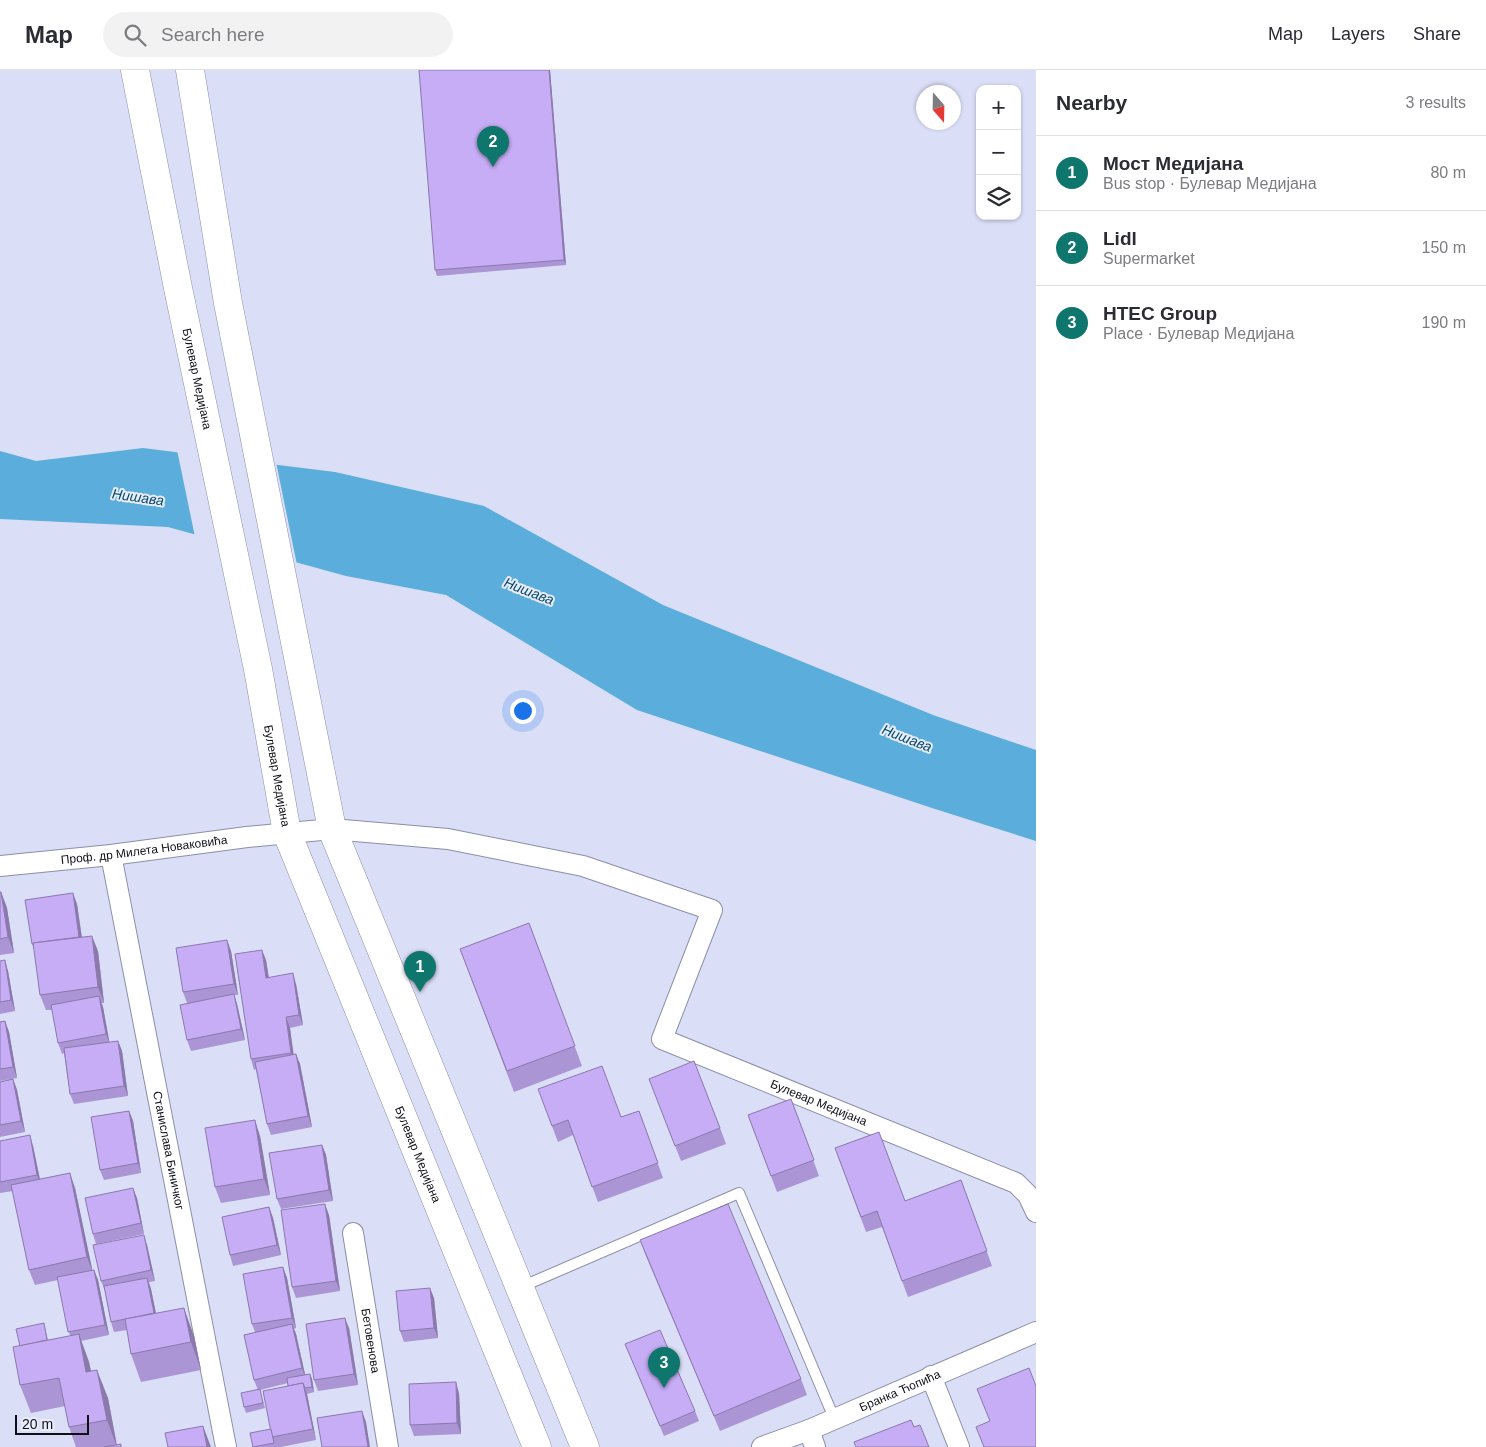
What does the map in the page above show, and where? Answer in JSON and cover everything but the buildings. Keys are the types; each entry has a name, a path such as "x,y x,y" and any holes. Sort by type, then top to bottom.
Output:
{"main road":[{"name":"Булевар Медијана","path":"135,70 178,288 258,669 287,833 537,1447"},
{"path":"190,70 228,303 332,829 584,1447"}],"street":[{"name":"Проф. др Милета Новаковића","path":"0,866 332,829"},
{"name":"Булевар Медијана","path":"332,829 448,839 583,866 712,910 662,1039 1016,1183 1028,1194 1036,1212"},
{"name":"Станислава Биничког","path":"111,855 226,1447"},
{"name":"Бетовенова","path":"353,1233 388,1447"},
{"name":"Бранка Ћопића","path":"762,1447 812,1438 834,1418 1036,1332"},
{"path":"931,1376 959,1447"}],"lane":[{"path":"520,1288 739,1193 834,1418"}],"water":[{"name":"Нишава","path":"143,448 335,472 484,506 663,605 933,715 1036,750 1036,841 637,710 446,595 346,576 168,527 0,519 0,451 36,461"}],"pier":[{"path":"177,450 276,462 297,565 195,537"}],"place":[{"name":"Lidl","path":"493,167"},
{"name":"Мост Медијана","path":"420,992"},
{"name":"HTEC Group","path":"664,1388"}]}
